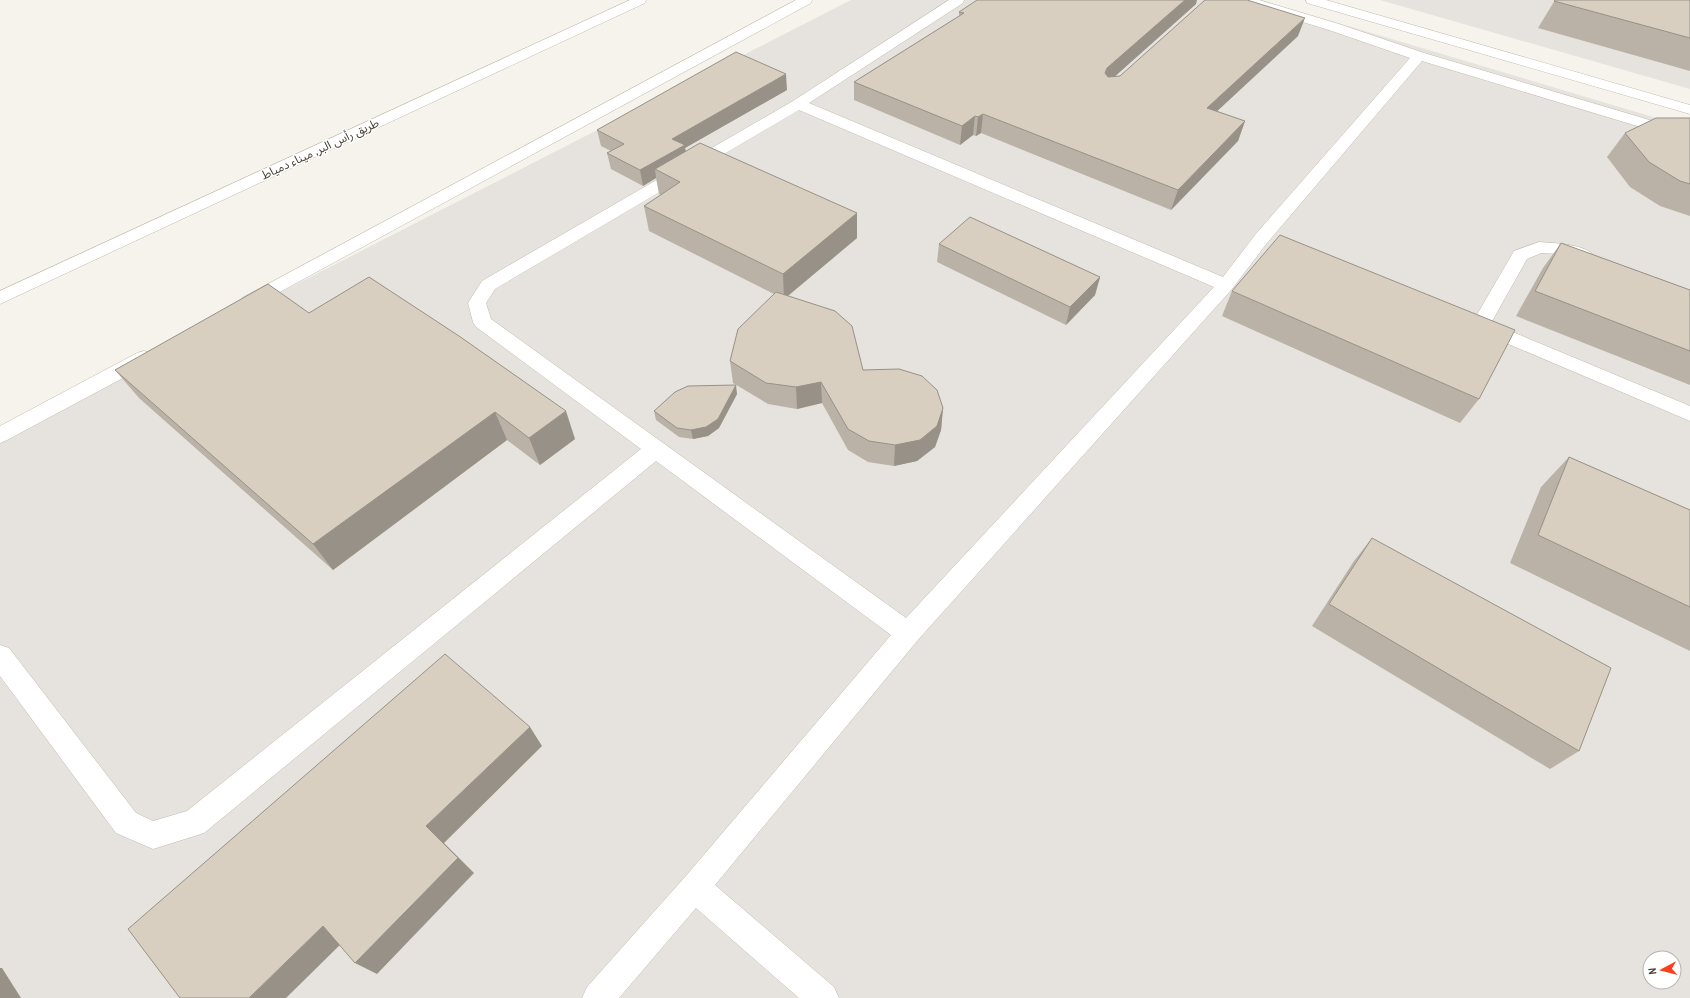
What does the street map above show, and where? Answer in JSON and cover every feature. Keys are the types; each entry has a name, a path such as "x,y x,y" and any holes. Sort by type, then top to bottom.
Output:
{"street":[{"name":"طريق رأس البر, ميناء دمياط","path":"0,298 640,0"},
{"path":"231,310 806,0"},
{"path":"908,633 482,322 477,303 488,286 798,104 958,0"},
{"path":"1246,0 1334,26 1419,56 1690,137"},
{"path":"1312,0 1690,110"},
{"path":"598,998 696,887 908,633 1226,285 1268,242 1419,56"},
{"path":"798,104 1226,285"},
{"path":"1601,261 1564,248 1539,247 1520,255 1473,323 1690,414"},
{"path":"0,435 154,352"},
{"path":"0,656 126,823 153,835 194,823 656,449"},
{"path":"696,887 822,998"}],"shaded area":[{"path":"851,0 1261,0 1690,128 1690,998 0,998 0,436"},
{"path":"1380,0 1690,0 1690,89"}],"building":[{"path":"977,0 1185,0 1107,68 1105,73 1108,77 1120,76 1205,0 1247,0 1305,18 1207,108 1245,121 1178,190 983,114 978,117 975,116 962,126 854,82 964,13 959,12"},
{"path":"1690,0 1690,38 1554,1"},
{"path":"736,52 786,74 672,139 685,145 640,170 607,153 624,144 597,130"},
{"path":"1656,118 1690,118 1690,184 1680,181 1649,162 1625,133"},
{"path":"700,143 857,213 783,274 644,206 680,182 655,169"},
{"path":"970,217 1100,277 1070,307 939,244"},
{"path":"1280,235 1515,330 1479,399 1232,291"},
{"path":"1561,243 1690,290 1690,351 1535,291"},
{"path":"369,277 459,336 566,411 529,438 495,412 313,544 115,370 268,284 309,313"},
{"path":"776,292 835,311 852,326 863,370 899,369 922,376 937,390 943,408 937,426 920,440 895,445 869,441 848,429 821,382 796,387 766,383 730,361 738,329"},
{"path":"736,385 718,419 706,427 691,430 677,428 654,411 675,392 688,386"},
{"path":"1569,457 1690,510 1690,607 1538,535"},
{"path":"1372,538 1611,668 1579,751 1329,604"},
{"path":"445,654 530,727 426,826 458,858 355,963 323,926 249,998 180,998 128,929"}]}
